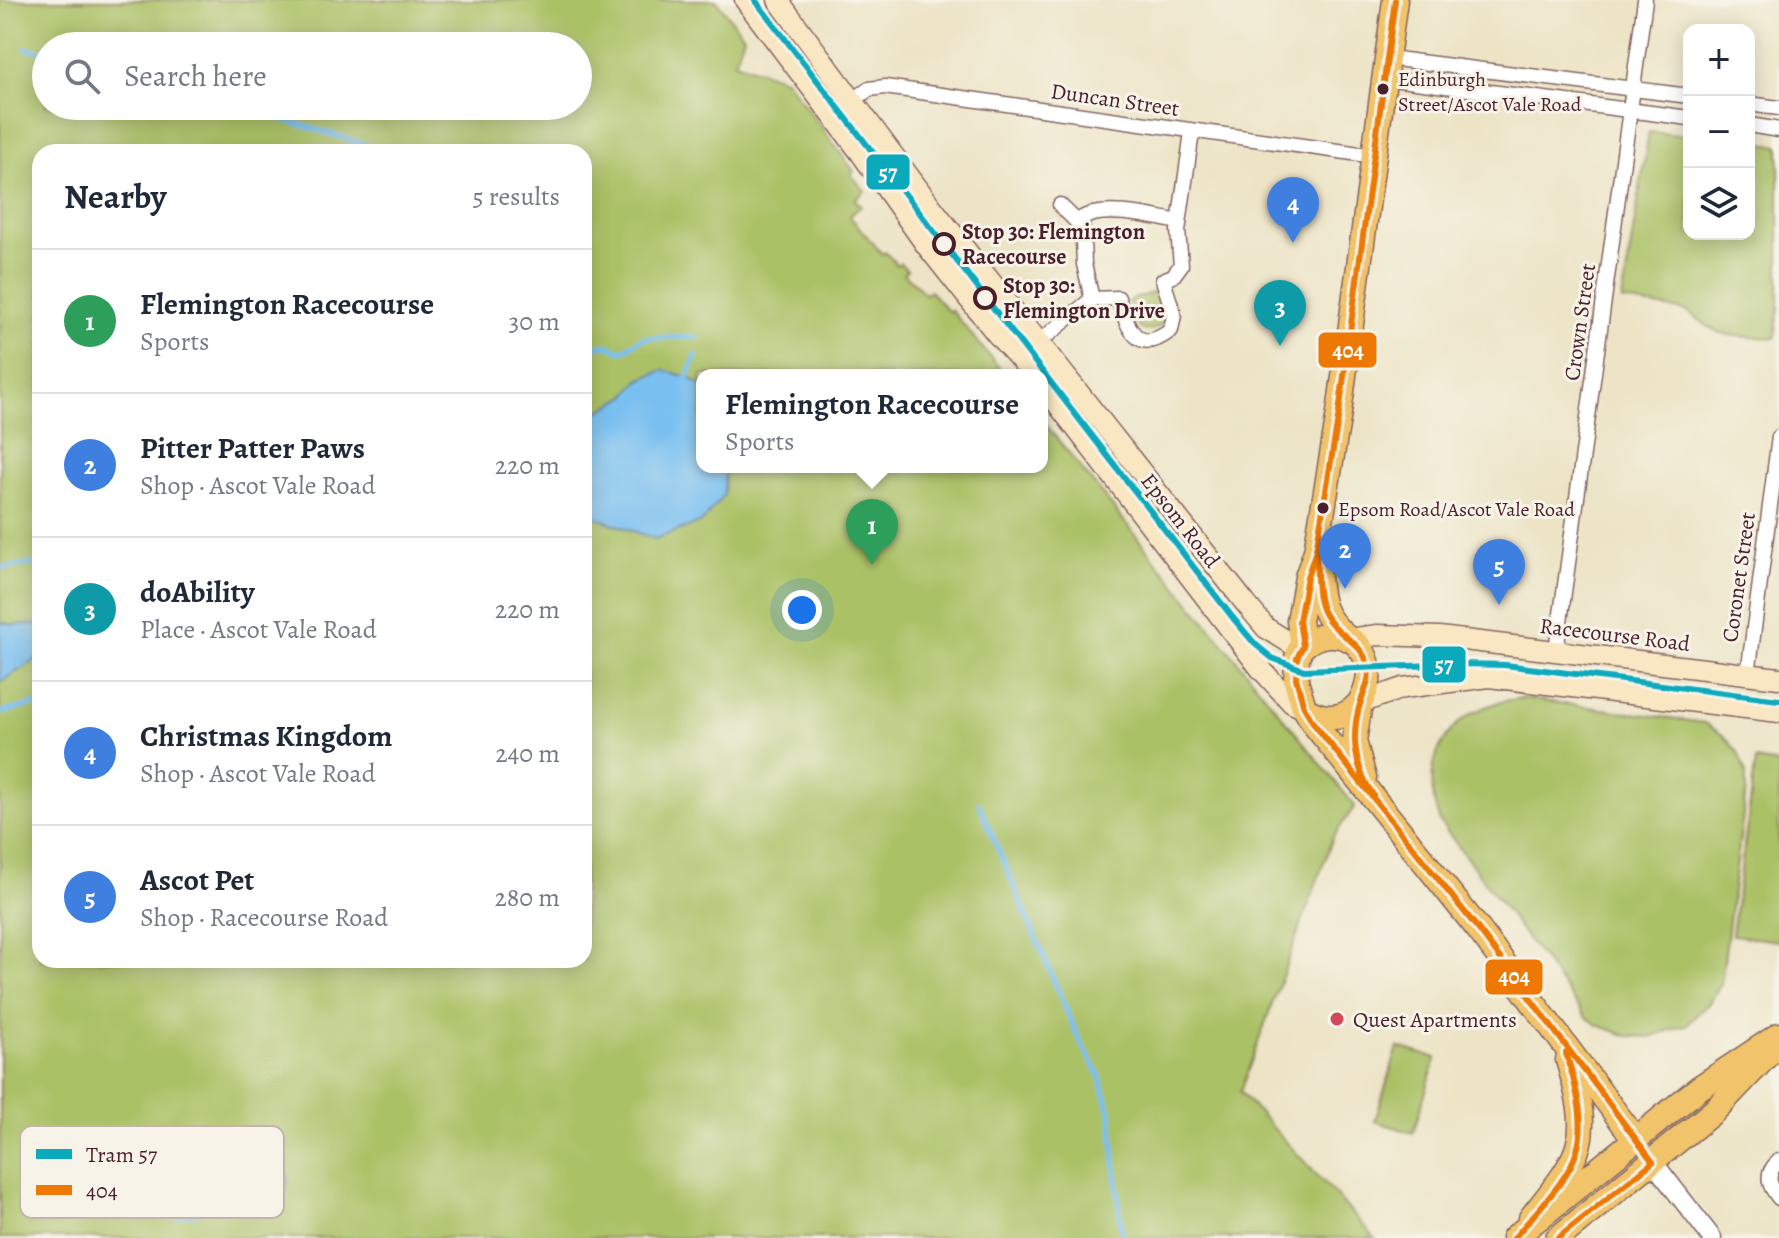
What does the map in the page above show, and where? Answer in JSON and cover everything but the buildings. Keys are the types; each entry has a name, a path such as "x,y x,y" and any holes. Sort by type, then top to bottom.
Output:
{"main road":[{"path":"745,0 926,245 1029,369"},
{"name":"Epsom Road","path":"778,0 934,210 1266,628 1302,647"},
{"path":"1395,0 1339,413 1316,551 1307,577 1300,615 1302,647 1295,675 1306,710 1316,715 1334,717 1346,714 1360,703 1403,688 1489,677 1779,712"},
{"name":"Epsom Road","path":"1048,392 1260,668 1290,702 1306,710 1338,756 1368,788 1653,1162"},
{"path":"1316,551 1321,607 1327,618 1362,651 1368,666 1367,685 1360,703"},
{"path":"1302,647 1327,635 1347,638"},
{"name":"Racecourse Road","path":"1347,638 1378,635 1439,637 1779,678"},
{"path":"1744,708 1748,674"},
{"name":"Epsom Road","path":"1360,703 1355,750 1368,788"},
{"path":"1514,1238 1714,1077 1779,1035"},
{"path":"1514,1238 1561,1179 1581,1140 1581,1103 1562,1042"},
{"path":"1558,1238 1727,1100 1779,1043"}],"street":[{"name":"Crown Street","path":"1556,651 1645,0"},
{"path":"1386,68 1683,95"},
{"path":"1386,68 1683,117"},
{"name":"Duncan Street","path":"854,100 869,89 885,87 1374,156"},
{"path":"1755,105 1779,108"},
{"path":"1755,126 1779,130"},
{"path":"1039,342 1092,299 1118,298 1126,325 1139,338 1156,339 1171,330 1174,315 1163,280 1173,276 1181,265 1179,222 1192,132"},
{"path":"1060,205 1080,225"},
{"path":"1092,299 1084,264 1082,218 1089,214 1110,212 1179,222"},
{"name":"Coronet Street","path":"1748,674 1779,437"},
{"path":"1779,1161 1772,1167 1769,1178 1771,1188 1779,1198"},
{"name":"Epsom Road","path":"1653,1162 1712,1238"}],"green space":[{"path":"0,0 716,0 744,36 735,62 785,79 854,171 851,175 865,191 855,200 861,206 850,216 852,219 882,254 885,252 897,265 900,263 907,270 904,273 925,294 930,291 949,312 951,310 1000,369 696,369 696,473 1048,473 1048,427 1355,806 1333,837 1240,1092 1375,1238 0,1238"},
{"path":"1649,132 1683,135 1683,240 1755,240 1755,144 1779,146 1779,309 1775,338 1724,334 1687,311 1622,301"},
{"path":"1157,291 1165,322 1149,331 1139,328 1128,301"},
{"path":"1522,698 1705,723 1724,736 1738,752 1746,774 1746,791 1721,984 1710,1002 1686,1025 1650,1037 1627,1036 1586,1017 1440,822 1433,775 1437,755 1446,738 1459,723 1477,711"},
{"path":"1756,760 1779,764 1779,941 1732,935"},
{"path":"1398,1047 1436,1058 1413,1133 1375,1121"}],"water":[{"path":"663,370 696,382 696,473 725,473 724,495 702,522 655,539 592,516 592,414 626,396 639,380"},
{"path":"0,622 32,624 32,662 0,682"},
{"path":"284,1169 288,1179 284,1192"}],"waterway":[{"path":"26,48 32,50"},
{"path":"285,120 364,144"},
{"path":"592,347 607,345 622,351 643,338 697,337"},
{"path":"688,377 696,355"},
{"path":"0,568 32,564"},
{"path":"0,713 32,705"},
{"path":"979,804 1078,1037 1099,1074 1111,1115 1122,1238"}],"tram line":[{"name":"57","path":"755,0 1040,369"},
{"name":"57","path":"1048,379 1233,618 1272,658 1304,670 1505,665 1779,700"}],"transit line":[{"name":"404","path":"1395,0 1339,413 1316,551 1307,577 1299,621 1303,646 1297,658 1296,678 1304,707 1314,724 1479,930 1653,1162 1558,1238"},
{"name":"404","path":"1316,555 1318,594 1325,615 1361,651 1369,670 1355,738 1358,762 1373,795"},
{"name":"404","path":"1514,1238 1553,1192 1576,1155 1580,1113 1566,1053"}],"place":[{"name":"Edinburgh Street/Ascot Vale Road","path":"1383,89"},
{"name":"Christmas Kingdom","path":"1293,243"},
{"name":"Stop 30: Flemington Racecourse","path":"944,244"},
{"name":"Stop 30: Flemington Drive","path":"985,298"},
{"name":"doAbility","path":"1280,346"},
{"name":"Epsom Road/Ascot Vale Road","path":"1323,508"},
{"name":"Flemington Racecourse","path":"872,565"},
{"name":"Pitter Patter Paws","path":"1345,589"},
{"name":"Ascot Pet","path":"1499,605"},
{"name":"Quest Apartments","path":"1337,1019"}]}
